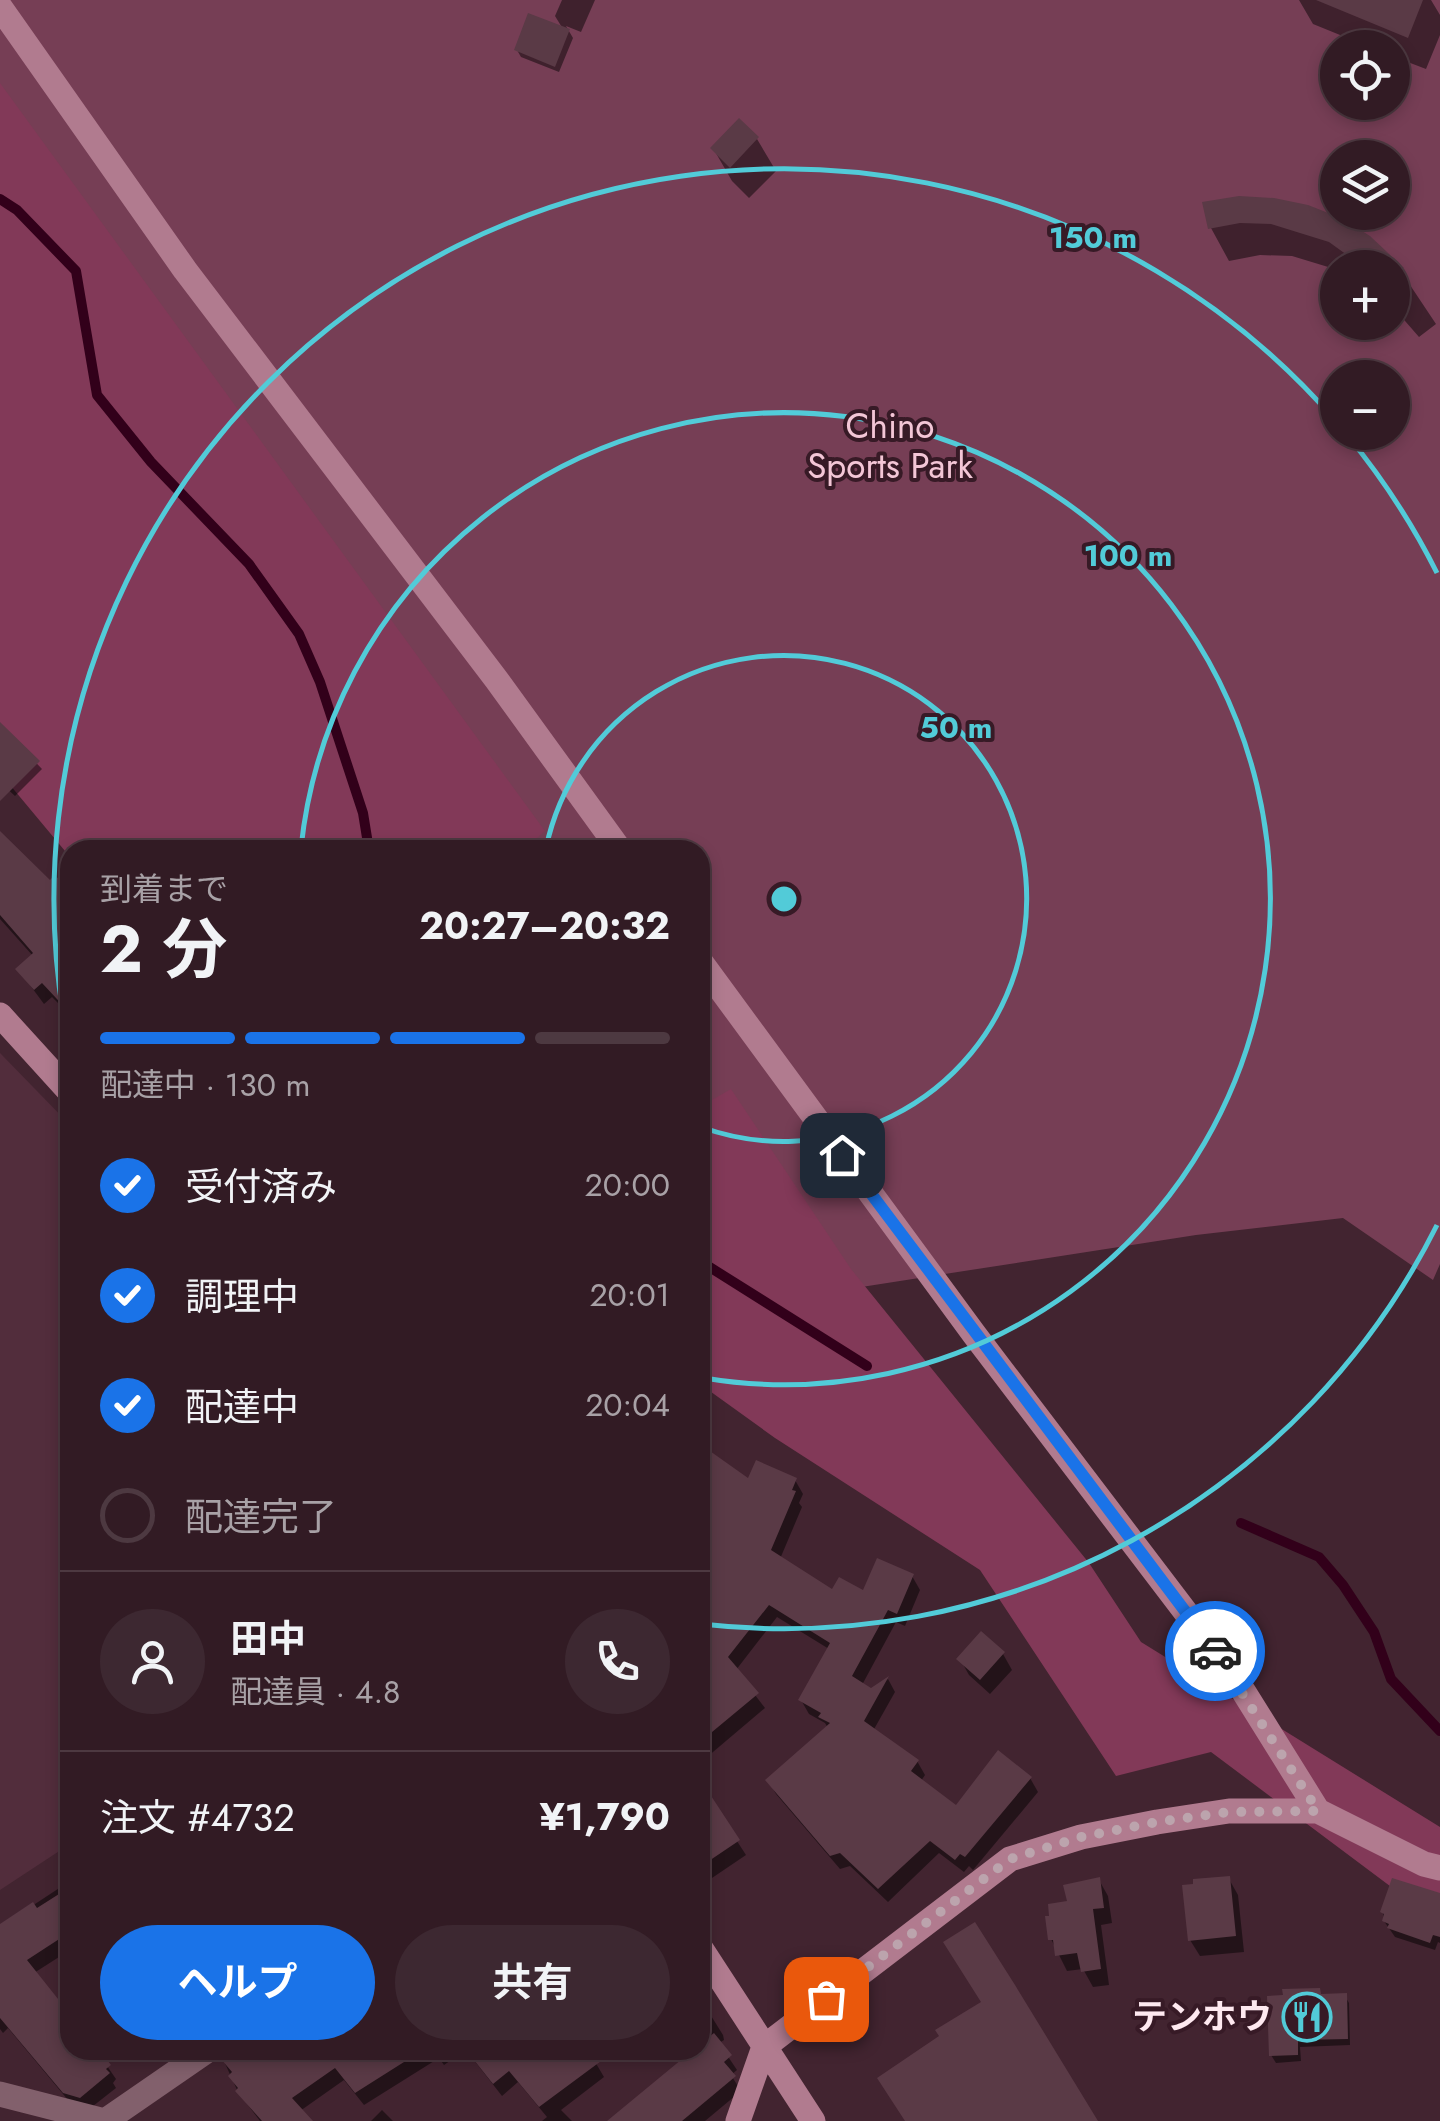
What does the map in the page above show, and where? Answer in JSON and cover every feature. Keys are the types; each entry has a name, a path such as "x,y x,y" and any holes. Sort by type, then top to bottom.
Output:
{"street":[{"path":"0,7 185,270 496,679 613,840"},
{"path":"710,975 974,1334 1232,1673 1318,1811"},
{"path":"0,1014 60,1081"},
{"path":"738,2121 764,2047 1010,1859 1081,1837 1157,1822 1229,1812 1318,1811 1424,1864 1440,1868"},
{"path":"710,1963 812,2121"},
{"path":"0,2094 105,2121 193,2060"}],"shaded area":[{"path":"0,83 545,831 535,840 60,840 60,845 0,773"},
{"path":"0,1053 60,1115 60,1851 0,1890"},
{"path":"731,1089 851,1269 1089,1563 1141,1642 1440,1827 1440,1936 1422,1910 1211,1752 1116,1776 980,1570 775,1438 710,1391 710,1101"}],"green space":[{"name":"Chino Sports Park","path":"0,0 1440,0 1440,1264 1433,1280 1343,1218 1196,1235 710,1310 710,840 347,840 0,349"}],"building":[{"path":"1316,0 1423,0 1410,33 1389,30"},
{"path":"528,13 570,29 555,67 514,50"},
{"path":"739,118 759,137 730,168 710,148"},
{"path":"1239,196 1308,205 1320,210 1320,230 1360,230 1385,250 1340,250 1329,242 1271,224 1240,223 1208,229 1202,202"},
{"path":"0,722 40,761 0,801"},
{"path":"0,831 50,880 54,876 60,879 60,1002 42,983 34,990 15,969 33,953 0,915"},
{"path":"710,1451 748,1478 756,1460 797,1478 792,1490 796,1491 771,1550 832,1589 839,1577 863,1590 877,1558 914,1574 897,1614 888,1610 852,1676 871,1688 889,1676 864,1721 919,1760 911,1771 956,1805 998,1750 1032,1777 965,1857 960,1854 955,1860 930,1841 878,1889 840,1853 830,1856 765,1780 830,1723 798,1700 830,1643 769,1605 728,1657 759,1693 710,1734"},
{"path":"981,1631 1005,1652 980,1680 956,1659"},
{"path":"710,1794 740,1840 710,1860"},
{"path":"1230,1876 1236,1936 1188,1941 1182,1885 1193,1884 1193,1879"},
{"path":"1100,1877 1104,1908 1093,1909 1101,1969 1081,1972 1077,1953 1055,1956 1045,1916 1049,1916 1048,1904 1067,1901 1063,1885"},
{"path":"1392,1878 1440,1893 1440,1937 1433,1935 1430,1943 1387,1928 1389,1924 1382,1921 1384,1914 1380,1912"},
{"path":"60,1893 60,1939 27,1960 60,2001 60,2060 107,2060 111,2065 106,2069 110,2073 80,2098 63,2093 0,2018 0,1924 33,1902 37,1908"},
{"path":"975,1922 1098,2121 905,2121 877,2078 939,2036 935,2030 981,2002 943,1942"},
{"name":"テンホウ","path":"1320,1988 1321,1994 1347,1993 1348,2039 1298,2040 1298,2055 1269,2056 1267,1996 1283,1995 1282,1989"},
{"path":"714,2033 732,2055 724,2062 736,2076 682,2121 607,2121 681,2060 710,2060 710,2036"},
{"path":"222,2060 407,2060 355,2093 335,2068 292,2098 313,2121 262,2121 235,2091 238,2088 228,2076 232,2072"},
{"path":"474,2060 602,2060 539,2107 509,2071 493,2084"}],"waterway":[{"path":"0,199 17,210 76,271 97,395 151,462 249,564 299,634 320,682 363,813 367,840"},
{"path":"710,1267 867,1366"},
{"path":"1241,1523 1319,1557 1374,1632 1391,1679 1440,1731"}],"way so far":[{"path":"826,1999 1010,1859 1081,1837 1157,1822 1229,1812 1318,1811 1215,1651"}],"place":[{"name":"テンホウ","path":"1307,2017"}],"route":[{"path":"842,1155 1215,1651"}]}
